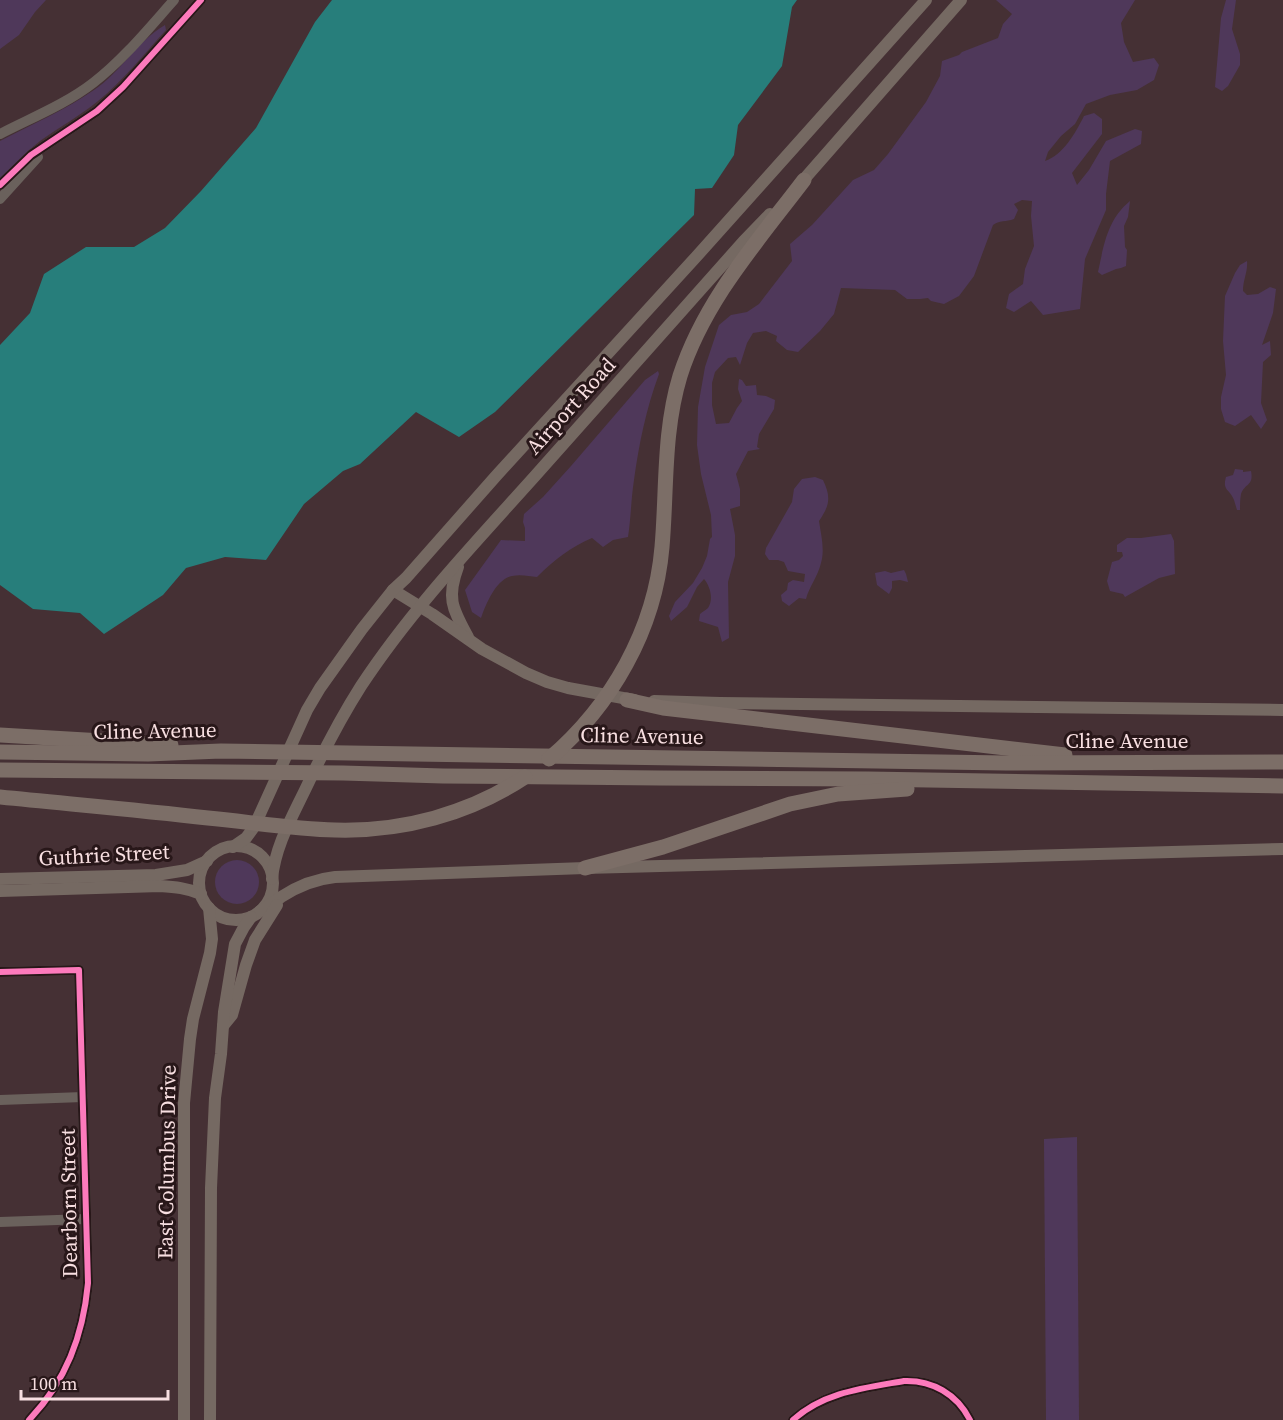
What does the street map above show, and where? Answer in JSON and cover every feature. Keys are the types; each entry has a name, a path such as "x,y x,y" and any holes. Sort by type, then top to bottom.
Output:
{"highway":[{"path":"0,797 323,830 362,830 436,818 475,804 520,780 544,763 565,745 596,711 613,687 639,638 659,572 663,541 668,437 673,404 684,365 698,330 715,300 804,180"},
{"path":"627,700 663,708 1125,762"},
{"path":"0,735 192,746 221,752"},
{"name":"Cline Avenue","path":"0,752 354,753 1005,763 1283,762"},
{"name":"Cline Avenue","path":"0,770 868,779 1283,786"},
{"path":"585,868 663,848 790,804 838,794 1052,782"}],"main road":[{"name":"Airport Road","path":"233,847 246,838 254,827 307,710 320,688 393,590 926,0"},
{"name":"Airport Road","path":"272,879 281,841 315,768 339,723 397,635 462,558 743,242 804,180 958,1"},
{"path":"462,558 452,586 452,604 470,641"},
{"name":"Cline Avenue","path":"393,590 504,662 547,682 627,700 1283,710"},
{"path":"210,1420 212,1178 215,1098 224,1012 235,944 244,927 256,914 270,898 272,891 272,873 261,856 254,851 245,847 233,847 217,852 207,861 200,875 201,894 215,914 230,920 238,920 256,914 307,882 335,877 1283,849"},
{"name":"Guthrie Street","path":"0,879 156,874 187,870 207,861"},
{"name":"Guthrie Street","path":"0,891 160,886 180,887 201,894"},
{"path":"223,1026 232,1015 255,940 283,895"},
{"name":"East Columbus Drive","path":"183,1420 184,1103 190,1039 212,939 209,908"}],"street":[{"path":"0,134 76,95 94,82 128,50 174,0"},
{"path":"0,185 31,155 97,111 123,87 201,0"},
{"path":"0,199 58,138"},
{"name":"Dearborn Street","path":"0,972 79,970 88,1283 86,1305 82,1325 68,1364 59,1381 29,1420"},
{"path":"0,1100 82,1097"},
{"path":"0,1222 86,1219"},
{"path":"793,1420 815,1405 836,1395 863,1388 912,1381 929,1384 945,1392 963,1407 970,1420"}],"shaded area":[{"path":"0,0 46,0 19,35 0,49"},
{"path":"996,0 1135,0 1121,23 1124,42 1133,62 1154,58 1159,65 1154,80 1137,90 1110,95 1086,104 1075,124 1048,152 1045,161 1063,149 1084,116 1094,113 1102,119 1102,134 1072,173 1077,185 1106,141 1135,129 1142,131 1141,144 1110,161 1106,210 1085,259 1080,309 1043,315 1031,301 1014,312 1006,308 1009,294 1023,284 1025,269 1034,246 1032,201 1022,200 1014,204 1018,210 1014,219 993,225 974,276 959,296 944,304 928,298 907,299 895,290 841,288 834,314 798,352 787,350 776,341 777,336 766,331 753,333 740,365 736,357 728,358 715,372 712,383 712,405 716,424 729,423 742,401 738,389 739,379 746,386 756,385 757,395 775,400 774,409 759,434 757,447 760,449 748,451 736,474 740,489 740,506 730,509 735,535 735,556 728,582 729,638 722,642 718,627 699,621 700,614 708,608 711,601 708,585 704,579 697,587 687,607 671,621 669,616 675,602 693,583 702,568 712,537 711,515 697,445 698,407 705,367 719,325 731,315 747,312 759,304 792,261 790,244 812,225 853,180 874,170 888,154 926,102 940,76 942,61 998,38 1003,24 1012,14"},
{"path":"1226,0 1236,0 1232,29 1240,54 1240,65 1228,86 1222,91 1215,87 1221,18"},
{"path":"165,25 166,30 107,93 84,112 40,141 0,179 0,141 60,111 104,83 146,39"},
{"path":"1130,201 1124,226 1126,266 1102,275 1098,272 1111,225 1122,208"},
{"path":"1247,261 1243,291 1247,295 1258,294 1270,287 1276,289 1273,313 1262,345 1270,341 1271,355 1263,362 1261,403 1267,420 1261,429 1251,415 1235,426 1225,422 1221,409 1226,375 1223,341 1225,296 1240,265"},
{"path":"658,371 638,453 628,537 613,540 603,547 592,538 563,554 537,577 518,575 506,578 492,593 481,618 472,612 465,590 501,540 525,541 524,514 571,466 645,380"},
{"path":"1235,469 1243,470 1243,472 1251,471 1252,476 1241,494 1240,510 1237,510 1225,485 1226,477 1233,475"},
{"path":"815,477 823,480 828,496 827,505 819,521 822,558 806,599 799,598 789,606 782,601 781,595 787,590 788,583 793,580 804,582 805,574 788,571 784,562 769,560 765,554 766,548 792,502 794,489 802,479"},
{"path":"1171,534 1174,541 1175,574 1159,578 1125,597 1123,594 1110,591 1107,581 1112,562 1123,556 1122,552 1117,552 1117,545 1127,538"},
{"path":"904,570 908,582 892,581 889,594 877,585 875,573"},
{"path":"237,860 253,866 259,882 253,898 237,904 221,898 215,882 221,866"},
{"path":"1077,1137 1079,1420 1046,1420 1044,1139"}],"water":[{"path":"332,0 797,0 792,7 782,66 738,125 734,155 712,188 695,189 694,215 495,412 459,437 416,412 360,464 343,471 304,504 266,560 225,557 186,568 163,595 104,634 80,613 33,609 0,585 0,345 30,313 44,274 86,247 134,247 165,228 201,191 256,128 315,22"}],"cycle path":[{"path":"0,185 31,155 97,111 123,87 201,0"},
{"path":"0,972 79,970 88,1283 86,1303 77,1339 63,1373 53,1390 29,1420"},
{"path":"793,1420 831,1397 859,1389 904,1381 924,1383 943,1390 958,1403 970,1420"}]}
